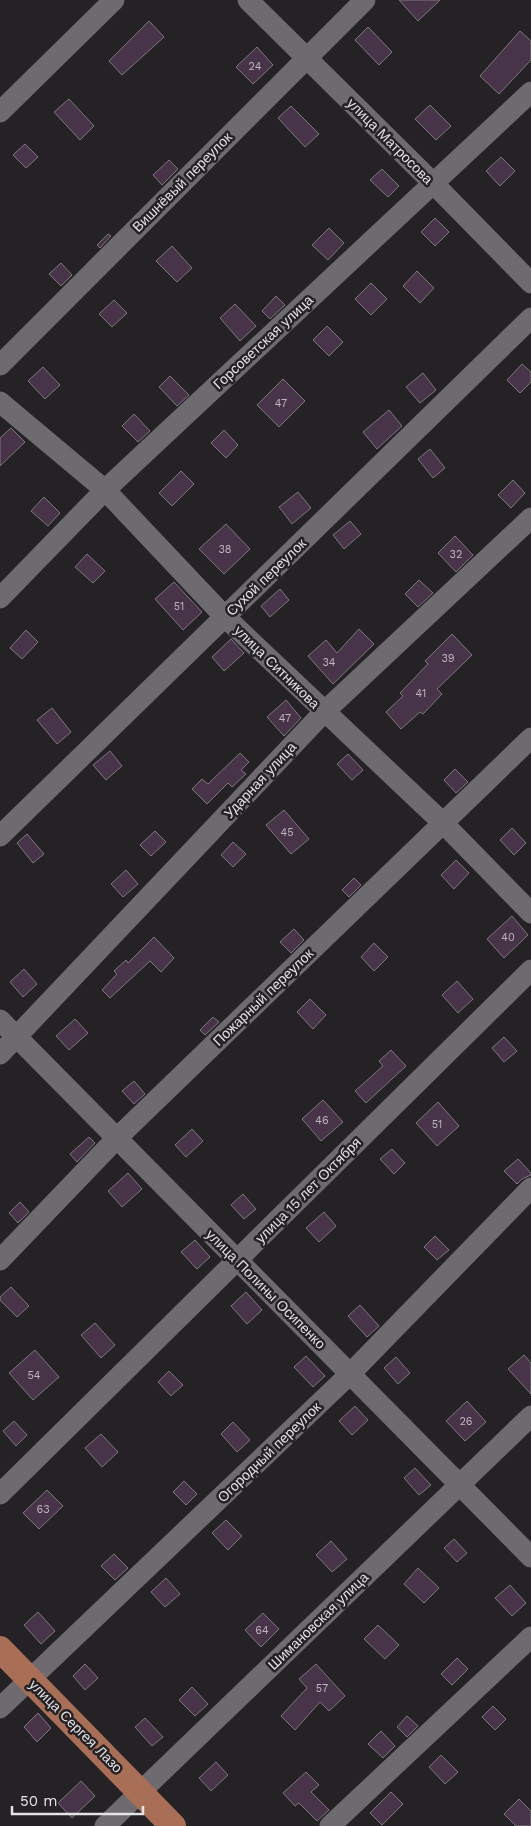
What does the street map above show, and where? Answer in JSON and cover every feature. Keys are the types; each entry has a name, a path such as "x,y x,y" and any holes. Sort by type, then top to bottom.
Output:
{"main road":[{"name":"улица Сергея Лазо","path":"0,1649 173,1826"}],"street":[{"path":"0,112 114,0"},
{"name":"улица Матросова","path":"248,0 434,183 531,283"},
{"name":"Вишнёвый переулок","path":"0,364 364,0"},
{"name":"Горсоветская улица","path":"0,598 105,490 531,92"},
{"name":"Сухой переулок","path":"0,836 531,318"},
{"name":"улица Ситникова","path":"0,402 105,490 225,617 442,824 531,913"},
{"name":"Ударная улица","path":"0,1054 324,712 531,518"},
{"name":"Пожарный переулок","path":"0,1260 117,1138 531,738"},
{"name":"улица 15 лет Октября","path":"0,1494 531,970"},
{"name":"улица Полины Осипенко","path":"0,1020 531,1557"},
{"name":"Огородный переулок","path":"0,1708 350,1374 531,1188"},
{"name":"Шимановская улица","path":"105,1826 531,1416"},
{"path":"330,1826 531,1637"}],"building":[{"path":"399,0 440,0 418,21"},
{"path":"149,21 164,37 122,75 109,61"},
{"path":"368,27 392,52 379,65 355,40"},
{"path":"520,31 531,41 531,60 499,94 480,76"},
{"path":"257,47 273,65 253,84 236,67"},
{"path":"69,99 94,126 80,140 54,112"},
{"path":"430,105 451,126 436,140 415,119"},
{"path":"291,106 319,134 305,147 278,118"},
{"path":"25,144 38,157 26,168 13,155"},
{"path":"501,157 515,171 500,186 486,171"},
{"path":"169,160 178,169 162,185 153,175"},
{"path":"382,169 399,186 388,197 370,180"},
{"path":"435,218 449,232 435,246 421,232"},
{"path":"329,228 344,243 328,260 312,245"},
{"path":"108,234 111,236 100,248 97,245"},
{"path":"172,246 192,268 177,282 156,261"},
{"path":"61,263 72,275 61,286 49,274"},
{"path":"417,271 434,288 420,303 403,286"},
{"path":"371,283 387,299 371,315 355,299"},
{"path":"276,296 285,305 270,319 262,311"},
{"path":"114,300 127,313 112,327 99,314"},
{"path":"235,304 256,326 240,341 220,318"},
{"path":"327,326 343,342 329,356 313,340"},
{"path":"522,364 531,372 531,382 520,393 507,380"},
{"path":"43,367 60,385 45,399 28,381"},
{"path":"423,373 436,390 420,403 406,387"},
{"path":"170,376 189,395 177,406 159,387"},
{"path":"283,379 305,401 279,427 257,405"},
{"path":"389,410 402,426 377,449 363,432"},
{"path":"134,414 150,431 138,442 122,426"},
{"path":"11,428 25,442 0,466 0,438"},
{"path":"224,430 238,445 226,458 211,443"},
{"path":"430,449 445,468 433,478 418,459"},
{"path":"181,471 194,484 172,506 159,493"},
{"path":"513,480 525,493 511,508 498,495"},
{"path":"298,492 311,508 292,524 279,507"},
{"path":"44,497 60,513 48,526 31,511"},
{"path":"350,521 361,534 344,549 333,535"},
{"path":"226,524 250,549 224,574 199,549"},
{"path":"455,536 473,555 456,572 438,553"},
{"path":"87,554 105,571 93,583 75,567"},
{"path":"419,580 433,593 418,607 405,594"},
{"path":"174,582 202,612 183,630 155,599"},
{"path":"280,589 289,600 270,617 261,606"},
{"path":"359,629 374,644 333,684 308,656 326,640 337,653"},
{"path":"26,630 38,642 22,659 10,648"},
{"path":"452,634 472,655 437,689 442,694 423,714 420,712 401,729 386,712 403,696 400,693 428,664 425,661"},
{"path":"231,639 244,653 224,671 212,657"},
{"path":"286,700 301,718 284,736 267,717"},
{"path":"52,708 71,732 57,744 37,720"},
{"path":"110,751 122,766 106,780 93,765"},
{"path":"240,753 249,762 241,770 246,774 232,787 228,783 207,804 192,789 202,779 208,784"},
{"path":"348,754 363,770 352,780 337,764"},
{"path":"455,769 468,782 456,793 444,780"},
{"path":"284,810 309,839 291,854 266,825"},
{"path":"512,828 526,843 514,855 500,840"},
{"path":"155,831 166,842 151,856 140,845"},
{"path":"27,834 44,854 33,863 17,843"},
{"path":"233,842 246,854 233,867 221,855"},
{"path":"456,860 469,873 454,889 441,875"},
{"path":"126,870 138,884 123,897 111,884"},
{"path":"354,878 361,885 349,897 342,890"},
{"path":"512,916 528,935 504,958 487,939"},
{"path":"294,929 304,940 291,953 280,942"},
{"path":"154,937 174,958 161,972 150,961 110,998 102,990 117,974 114,971 126,960 128,963"},
{"path":"374,943 388,957 374,971 361,957"},
{"path":"24,969 37,984 23,997 10,982"},
{"path":"457,981 473,999 458,1013 442,995"},
{"path":"310,999 326,1015 313,1029 297,1012"},
{"path":"213,1017 219,1022 205,1035 200,1030"},
{"path":"75,1019 88,1033 69,1050 56,1036"},
{"path":"504,1037 517,1051 504,1062 492,1048"},
{"path":"391,1050 406,1066 366,1103 355,1091 383,1066 379,1061"},
{"path":"134,1081 145,1094 134,1104 122,1091"},
{"path":"323,1100 343,1122 321,1141 302,1119"},
{"path":"438,1102 459,1126 437,1146 416,1123"},
{"path":"192,1129 203,1141 186,1157 175,1145"},
{"path":"89,1137 95,1143 77,1162 70,1154"},
{"path":"392,1149 405,1163 394,1174 380,1159"},
{"path":"518,1159 531,1175 522,1179 517,1184 504,1171"},
{"path":"128,1173 142,1189 122,1207 108,1191"},
{"path":"243,1194 256,1209 244,1219 231,1205"},
{"path":"20,1202 29,1212 18,1223 9,1213"},
{"path":"324,1212 336,1226 319,1242 306,1228"},
{"path":"435,1236 449,1250 437,1260 424,1247"},
{"path":"195,1240 210,1257 197,1269 181,1252"},
{"path":"11,1287 29,1306 17,1317 0,1300 0,1297"},
{"path":"246,1292 262,1310 247,1324 231,1306"},
{"path":"360,1305 379,1326 367,1337 348,1316"},
{"path":"95,1323 115,1345 101,1358 81,1335"},
{"path":"35,1350 59,1377 33,1400 9,1373"},
{"path":"524,1355 531,1363 531,1394 508,1369"},
{"path":"306,1356 325,1376 313,1387 294,1367"},
{"path":"396,1357 410,1373 398,1384 384,1368"},
{"path":"169,1371 183,1385 171,1396 158,1382"},
{"path":"467,1401 486,1422 465,1441 446,1421"},
{"path":"355,1406 368,1420 352,1435 339,1421"},
{"path":"14,1421 27,1435 16,1446 3,1431"},
{"path":"233,1422 250,1440 237,1452 221,1434"},
{"path":"101,1434 118,1452 102,1467 85,1448"},
{"path":"415,1468 431,1485 419,1495 404,1478"},
{"path":"184,1481 197,1494 186,1505 173,1492"},
{"path":"47,1490 63,1506 39,1529 23,1513"},
{"path":"226,1520 242,1536 228,1550 212,1533"},
{"path":"454,1539 467,1553 457,1562 444,1548"},
{"path":"331,1541 347,1559 332,1572 316,1555"},
{"path":"114,1554 128,1568 115,1580 101,1566"},
{"path":"418,1568 439,1588 424,1603 404,1584"},
{"path":"166,1578 180,1594 165,1607 151,1592"},
{"path":"510,1585 526,1603 512,1616 495,1598"},
{"path":"38,1612 55,1631 41,1644 24,1625"},
{"path":"263,1613 279,1629 261,1647 245,1630"},
{"path":"378,1625 399,1645 385,1659 364,1639"},
{"path":"457,1658 468,1669 452,1685 441,1674"},
{"path":"85,1664 98,1678 85,1690 73,1676"},
{"path":"316,1664 345,1696 329,1711 320,1702 295,1730 281,1716 307,1688 299,1679"},
{"path":"192,1687 208,1704 195,1716 179,1700"},
{"path":"493,1706 506,1719 495,1730 482,1717"},
{"path":"38,1713 51,1728 37,1742 24,1727"},
{"path":"407,1716 418,1726 407,1737 397,1727"},
{"path":"145,1718 163,1737 152,1746 135,1727"},
{"path":"381,1731 395,1746 383,1758 368,1744"},
{"path":"441,1755 458,1772 445,1784 429,1767"},
{"path":"216,1762 228,1775 211,1791 199,1778"},
{"path":"306,1772 319,1785 311,1792 329,1810 317,1821 299,1803 295,1806 283,1793"},
{"path":"81,1781 95,1796 72,1818 58,1803"},
{"path":"391,1792 403,1804 382,1825 370,1813"},
{"path":"519,1799 531,1811 531,1826 516,1826 504,1814"}]}
